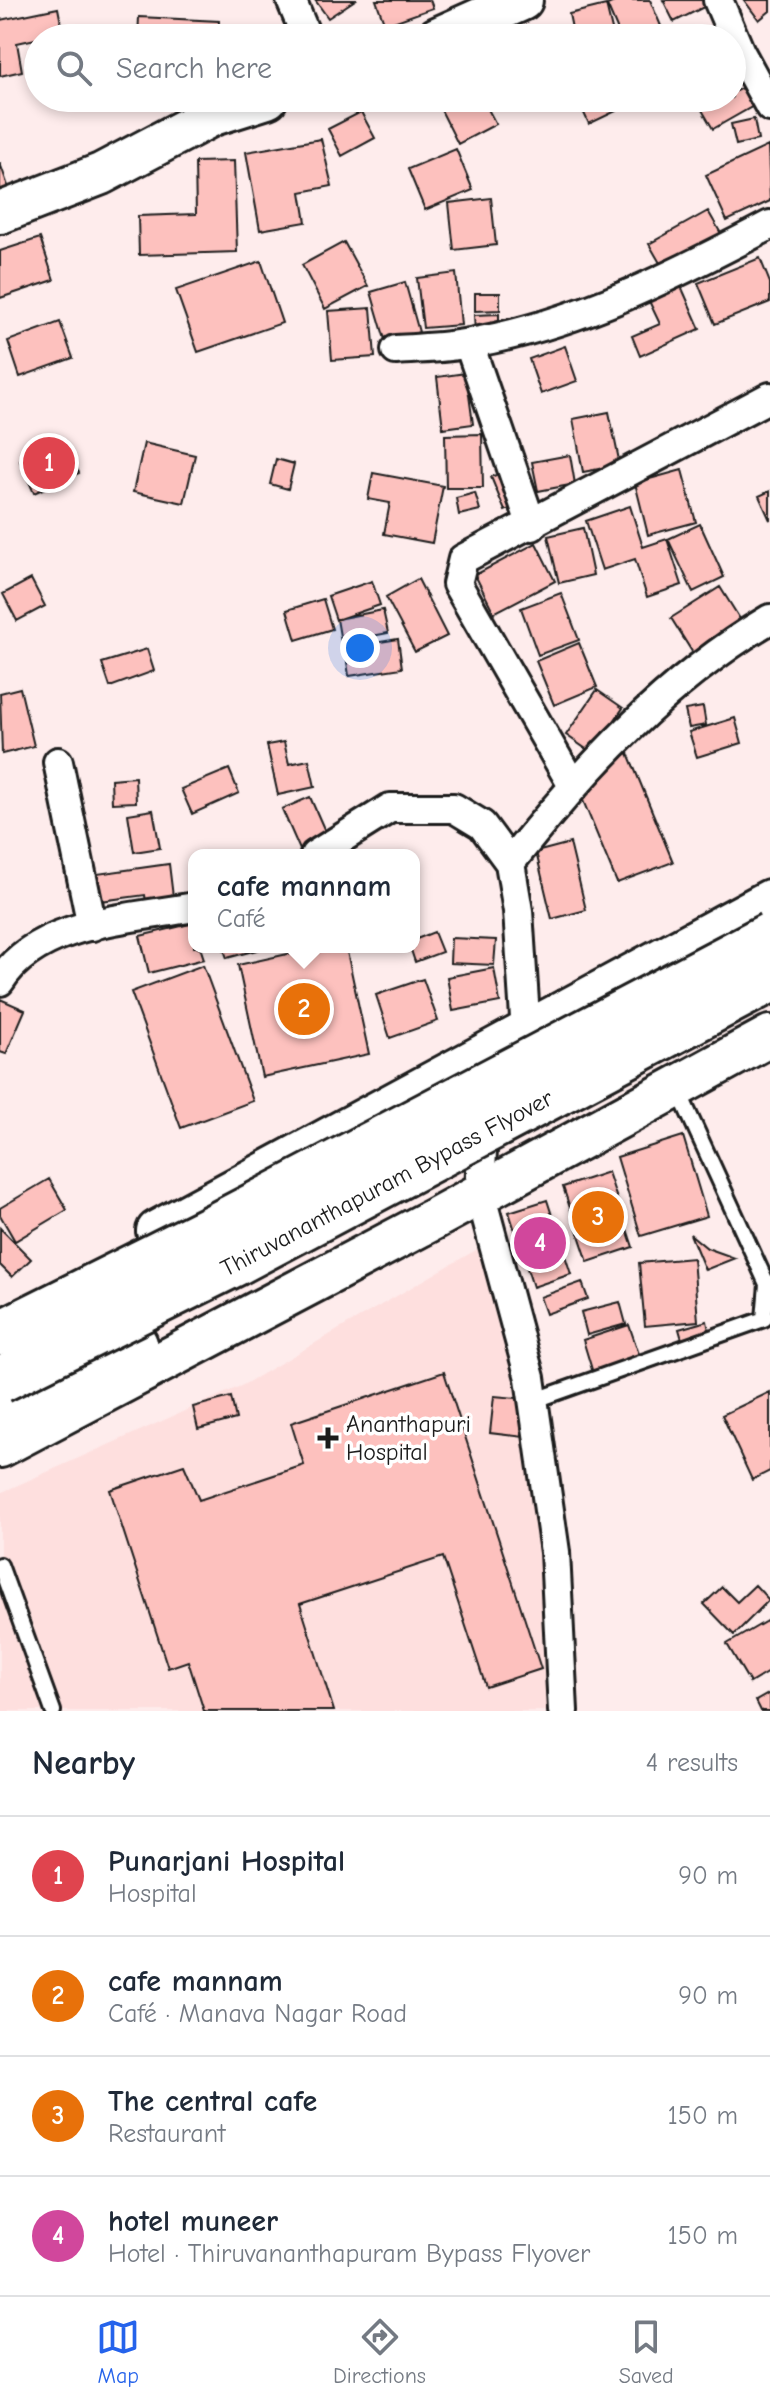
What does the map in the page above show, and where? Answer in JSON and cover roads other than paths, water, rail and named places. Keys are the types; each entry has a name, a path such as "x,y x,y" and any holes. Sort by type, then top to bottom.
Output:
{"highway":[{"name":"Thiruvananthapuram Bypass Flyover","path":"0,1333 219,1224 770,935"},
{"name":"Thiruvananthapuram Bypass Flyover","path":"0,1380 236,1263 770,980"}],"street":[{"path":"291,0 301,24"},
{"path":"468,24 522,0"},
{"path":"718,0 728,24"},
{"path":"746,63 770,107"},
{"path":"0,213 101,174 223,112"},
{"path":"396,350 469,344 548,325 661,281 770,225"},
{"path":"469,344 532,526"},
{"path":"572,784 457,584 463,559 532,526 770,397"},
{"path":"510,863 572,784 696,670 770,619"},
{"path":"58,762 92,926"},
{"path":"325,849 390,808 454,808 482,825 510,863 518,911 526,1033 520,1059 540,1109 581,1136"},
{"path":"0,1310 217,1201 770,900"},
{"path":"0,981 12,962 49,940 92,926 188,908"},
{"path":"0,1447 770,1036"},
{"path":"413,1094 458,1105 473,1124 482,1150 480,1193 533,1401 555,1552 563,1711"},
{"path":"0,1413 334,1246 349,1246 368,1253"}],"lane":[{"path":"533,1401 764,1319 767,1284 691,1112 676,1087"},
{"path":"0,1565 4,1586 53,1711"}],"place":[{"name":"Punarjani Hospital","path":"49,463"},
{"name":"cafe mannam","path":"304,1009"},
{"name":"The central cafe","path":"598,1217"},
{"name":"hotel muneer","path":"540,1243"},
{"name":"Ananthapuri Hospital","path":"328,1438"}]}
